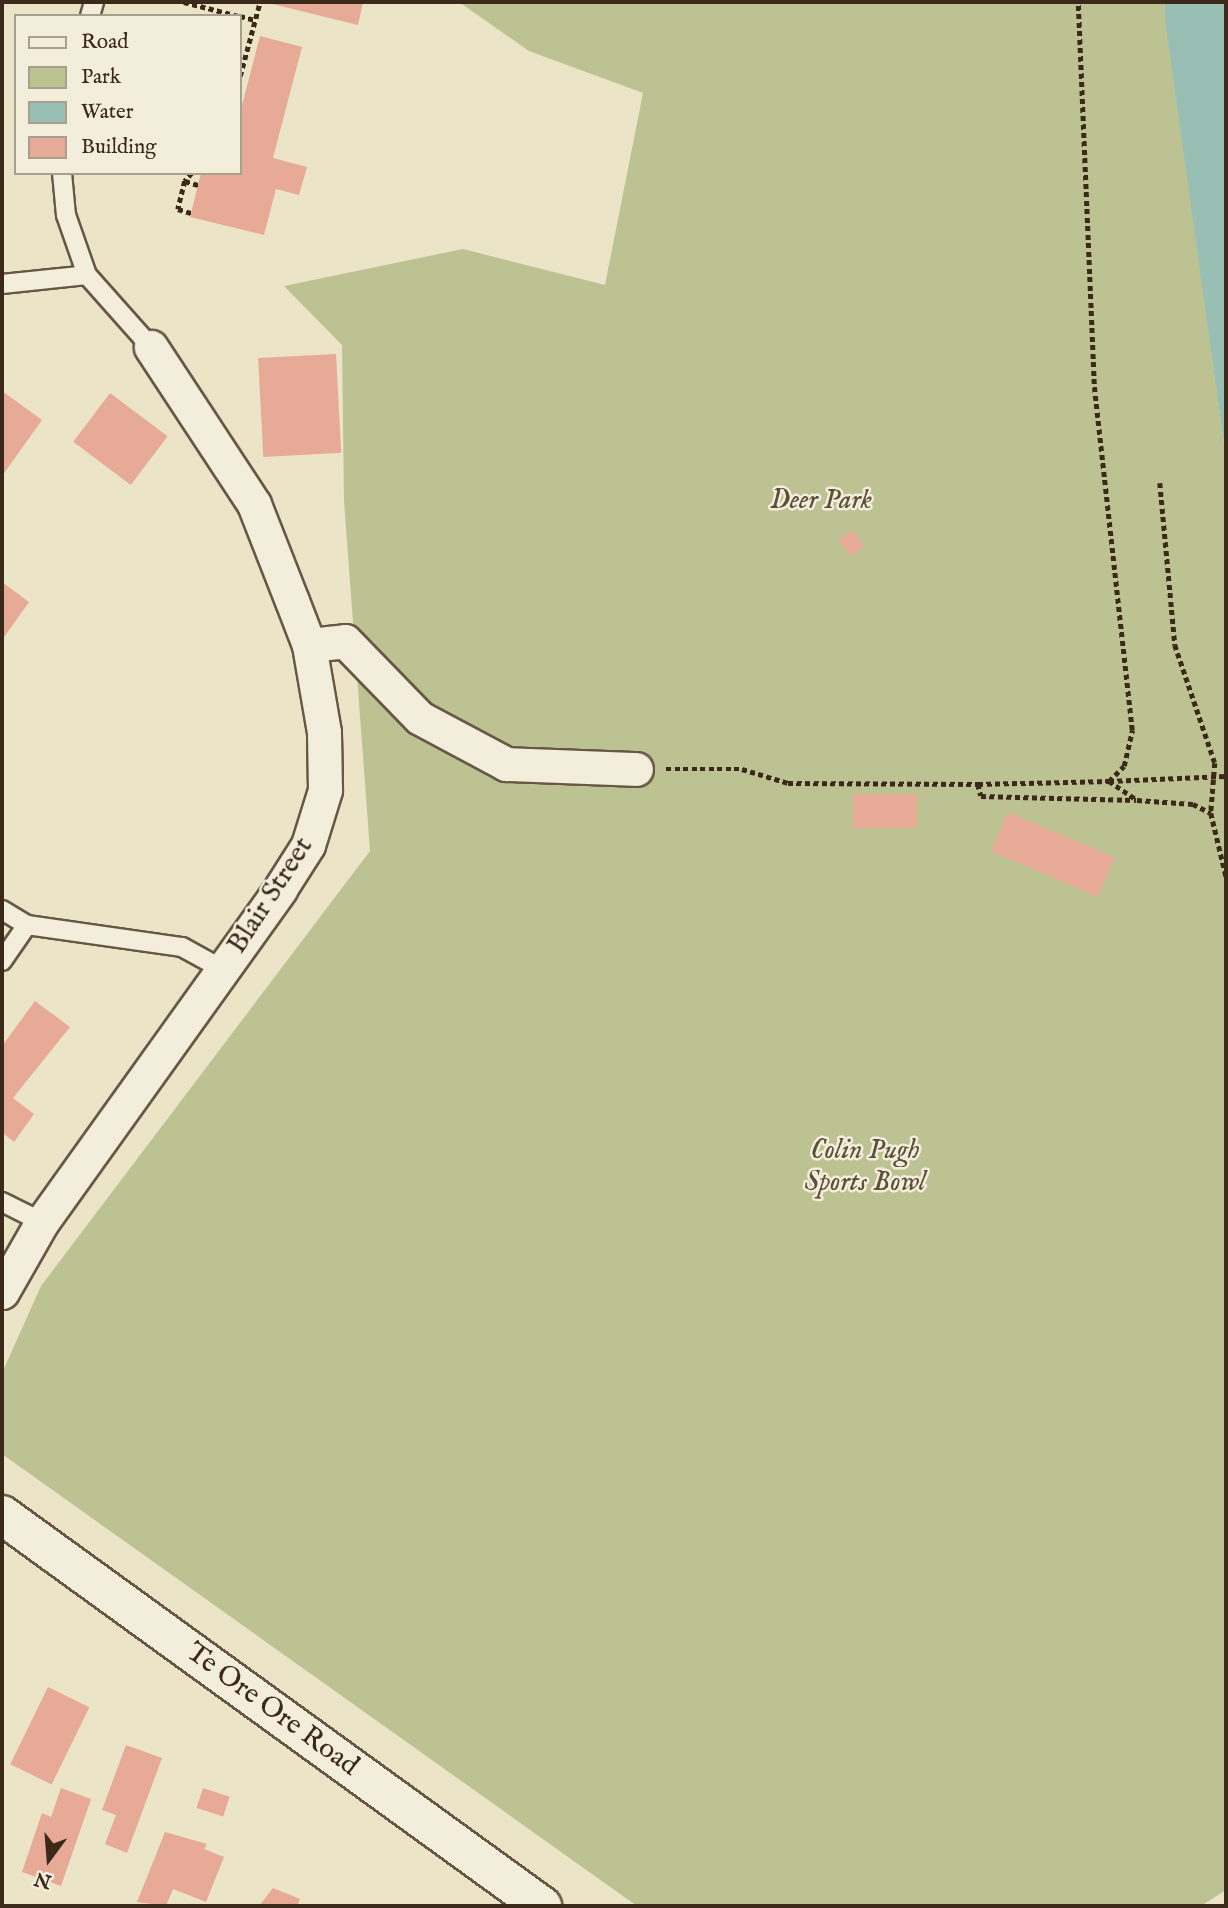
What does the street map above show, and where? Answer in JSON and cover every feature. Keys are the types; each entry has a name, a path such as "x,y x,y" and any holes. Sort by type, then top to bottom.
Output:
{"main road":[{"name":"Te Ore Ore Road","path":"2,1515 542,1906"}],"street":[{"name":"Blair Street","path":"2,1292 42,1222 223,970 319,818 326,759 309,645 254,504 152,347"},
{"path":"309,645 345,640 420,718 506,764 636,769"}],"lane":[{"path":"62,175 66,215 88,275 152,347"},
{"path":"2,284 88,275"},
{"path":"2,910 27,925 182,947 223,970"},
{"path":"2,961 27,925"},
{"path":"2,1202 42,1222"}],"path":[{"path":"184,2 231,14"},
{"path":"242,67 260,2"},
{"path":"1077,2 1094,384 1132,730 1124,766 1109,781"},
{"path":"242,17 255,20"},
{"path":"190,175 185,181 178,209 191,213"},
{"path":"185,181 198,185"},
{"path":"1160,483 1175,645 1215,762 1211,813 1226,876"},
{"path":"636,769 742,769 788,783 1109,781 1226,776"},
{"path":"1109,781 1137,800"},
{"path":"978,783 981,796 1193,804 1211,813"}],"green space":[{"path":"459,2 1164,2 1226,459 1226,1890 1201,1906 637,1906 2,1454 2,1373 41,1286 370,851 344,501 342,345 284,286 463,249 605,285 643,93 529,51"}],"water":[{"path":"1164,2 1226,2 1226,459 1166,26"}],"building":[{"path":"264,2 363,2 358,25"},
{"path":"260,36 302,47 273,158 307,167 299,195 276,189 264,235 190,217 200,175 242,175 242,105"},
{"path":"336,354 341,453 263,457 258,358"},
{"path":"2,391 42,420 2,476"},
{"path":"110,393 168,436 131,485 73,442"},
{"path":"852,530 864,546 850,556 838,540"},
{"path":"2,582 29,602 2,640"},
{"path":"853,794 917,794 917,828 853,828"},
{"path":"1008,812 1115,857 1098,897 991,852"},
{"path":"35,1001 70,1027 13,1098 34,1114 14,1142 2,1132 2,1046"},
{"path":"48,1687 89,1707 52,1784 10,1764"},
{"path":"126,1745 162,1758 127,1853 105,1844 116,1815 102,1810"},
{"path":"61,1788 91,1799 61,1886 22,1872 42,1813 51,1817"},
{"path":"203,1788 230,1797 223,1817 197,1808"},
{"path":"165,1832 207,1844 204,1849 224,1857 206,1902 173,1889 166,1906 137,1902"},
{"path":"273,1888 300,1899 297,1906 259,1906"}],"park label":[{"name":"Deer Park","path":"821,501"},
{"name":"Colin Pugh Sports Bowl","path":"865,1167"}]}
